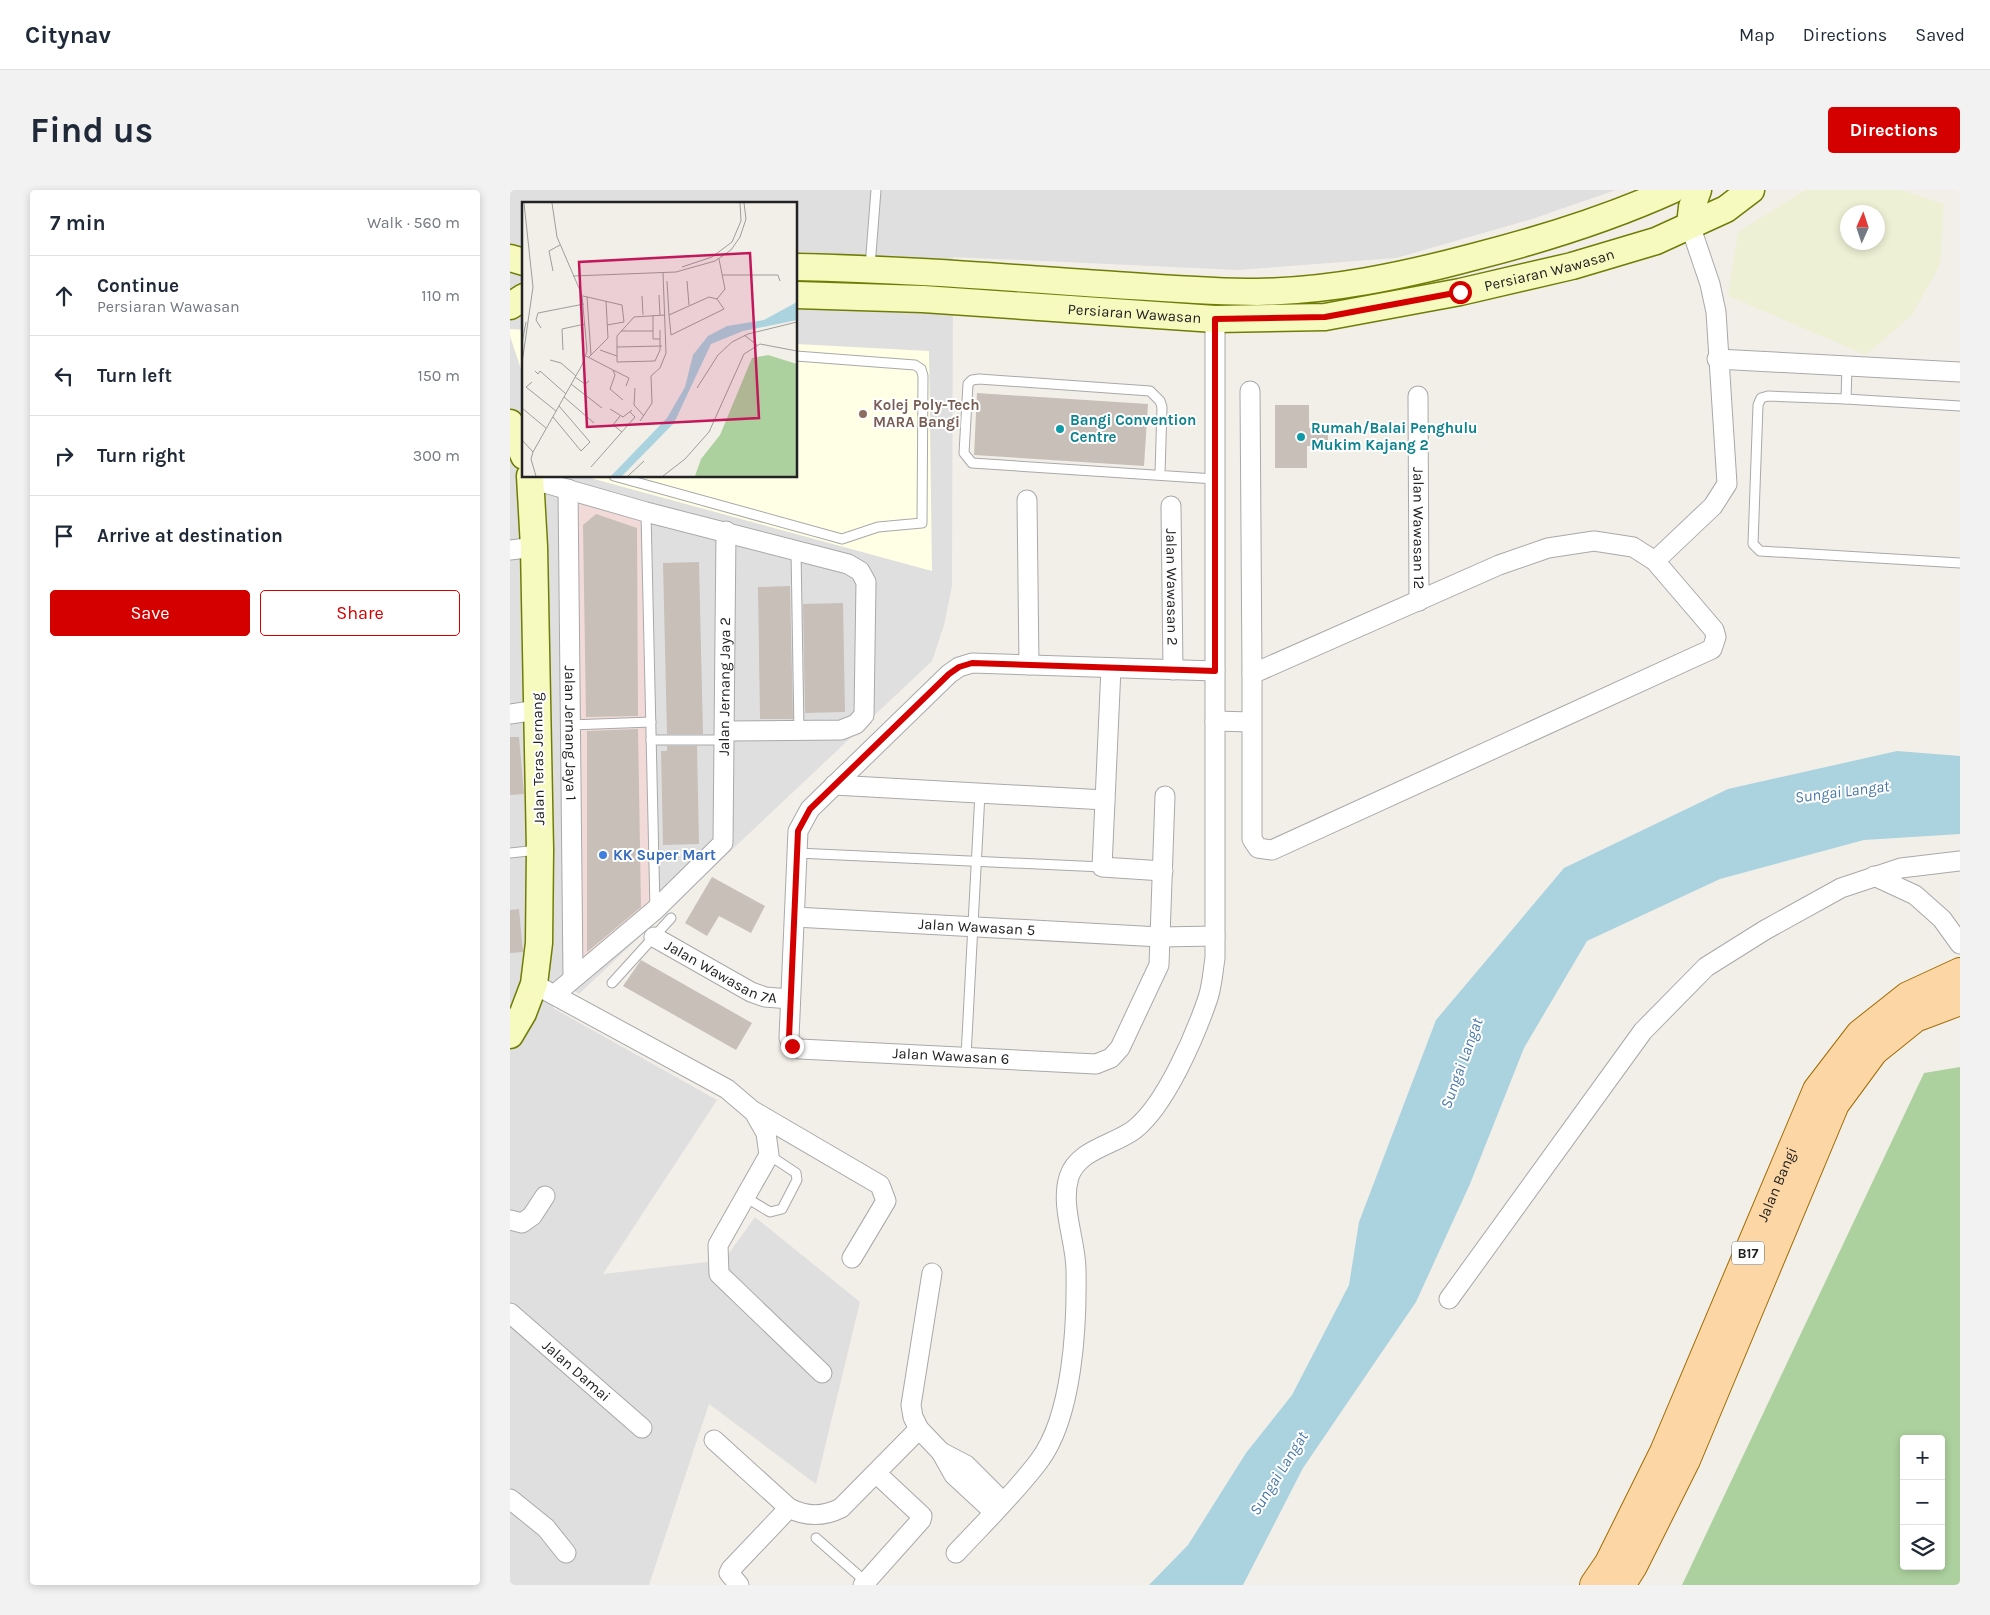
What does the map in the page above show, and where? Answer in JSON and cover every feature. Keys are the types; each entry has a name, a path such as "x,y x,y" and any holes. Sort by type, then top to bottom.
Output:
{"main road":[{"name":"Persiaran Wawasan","path":"798,267 870,268 1155,288 1256,292 1300,290 1393,278 1531,242 1639,205 1672,190"},
{"path":"1639,205 1670,215 1690,225 1692,207 1698,190"},
{"name":"Persiaran Wawasan","path":"807,295 923,299 1215,319 1325,317 1460,292 1572,266 1656,241 1726,209 1751,190"},
{"path":"510,258 522,262"},
{"path":"807,295 839,288 870,268 888,285 923,299"},
{"path":"1155,288 1193,299 1215,319 1232,302 1256,292"},
{"path":"510,306 522,298"},
{"name":"Jalan Teras Jernang","path":"510,1035 523,1013 544,990 539,943 540,850 537,710 522,548 520,453"},
{"name":"Jalan Bangi","path":"1594,1585 1609,1563 1664,1452 1818,1090 1860,1034 1908,996 1960,972"},
{"name":"Jalan Bangi","path":"1621,1585 1633,1566 1686,1460 1835,1104 1874,1051 1915,1018 1960,1001"}],"street":[{"path":"1655,561 1713,506 1727,484 1716,312 1710,284 1690,225"},
{"path":"956,1553 1040,1460 1055,1432 1063,1408 1077,1312 1076,1265 1067,1195 1069,1177 1085,1156 1134,1130 1151,1114 1174,1078 1208,997 1215,958 1215,319"},
{"path":"1718,359 1960,372"},
{"path":"1250,390 1252,839 1258,848 1272,850 1712,649 1716,637 1714,630 1655,561 1633,547 1594,541 1548,548 1499,565 1252,674"},
{"name":"Jalan Wawasan 12","path":"1418,396 1419,601"},
{"path":"553,478 568,489 646,512 726,531 848,564 860,571 866,582 864,715 856,724 841,730 725,736"},
{"name":"Jalan Jernang Jaya 1","path":"568,489 573,978"},
{"path":"1027,500 1029,665"},
{"name":"Jalan Wawasan 2","path":"1172,506 1173,670"},
{"name":"Jalan Jernang Jaya 2","path":"663,914 723,843 726,531"},
{"path":"790,999 798,831 810,809 959,667 972,663 1215,671"},
{"path":"1111,668 1102,867 1163,871"},
{"path":"510,714 537,710"},
{"path":"1215,721 1251,722"},
{"path":"834,785 1105,800"},
{"path":"1160,937 1165,796"},
{"path":"1449,1299 1643,1031 1706,967 1765,930 1841,888 1901,868 1960,861"},
{"path":"1874,876 1915,895 1942,919 1960,944"},
{"path":"544,990 573,978 663,914"},
{"name":"Jalan Wawasan 5","path":"795,917 1160,937 1215,936"},
{"name":"Jalan Wawasan 7A","path":"654,937 751,992 764,997 790,999"},
{"name":"Jalan Wawasan 6","path":"790,999 789,1038 792,1046 800,1049 1096,1064 1111,1058 1120,1048 1160,965 1160,937"},
{"path":"544,990 727,1089 754,1112 880,1185 886,1201 852,1258"},
{"path":"754,1112 766,1133 769,1155 718,1245 719,1274 822,1373"},
{"path":"510,1220 522,1223 532,1216 545,1196"},
{"path":"932,1273 911,1405 913,1417 919,1429 941,1452 966,1465 998,1507"},
{"name":"Jalan Damai","path":"510,1313 642,1428"},
{"path":"714,1440 789,1508 808,1514 830,1514 850,1501 919,1429"},
{"path":"865,1584 921,1520 922,1516 876,1473"},
{"path":"510,1499 546,1528 566,1553"},
{"path":"739,1585 731,1578 729,1573 789,1508"}],"lane":[{"path":"870,268 876,190"},
{"path":"621,478 842,539 878,527 922,523 923,376 921,369 915,364 798,356"},
{"path":"1846,399 1847,366"},
{"path":"1160,474 1162,407 1160,401 1150,391 979,379 972,380 968,384 964,453 972,463 1215,478"},
{"path":"1960,406 1846,399 1768,396 1761,398 1758,405 1753,544 1760,551 1960,562"},
{"path":"612,983 654,937 663,914 651,740 646,512"},
{"path":"796,550 799,732"},
{"path":"570,725 651,722"},
{"path":"651,740 725,736"},
{"path":"966,1056 980,793"},
{"path":"510,853 540,850"},
{"path":"797,853 1102,867"},
{"path":"745,1197 770,1212 782,1209 797,1180 796,1173 769,1155"},
{"path":"816,1538 865,1584"}],"shaded area":[{"path":"510,190 1616,190 1529,220 1396,258 1238,270 953,257 952,586 944,625 932,661 579,994 558,980 553,1008 717,1100 603,1274 724,1260 755,1217 860,1302 816,1484 709,1404 649,1585 510,1585"},
{"path":"1805,190 1901,190 1944,204 1940,265 1912,315 1866,355 1728,296 1738,232"},
{"path":"510,329 522,330 522,372 510,336"},
{"name":"Kolej Poly-Tech MARA Bangi","path":"798,344 929,351 932,571 590,478 798,478"},
{"path":"574,498 640,517 651,906 579,965"}],"green space":[{"path":"1960,1067 1960,1585 1682,1585 1924,1073"}],"water":[{"name":"Sungai Langat","path":"1897,751 1960,756 1960,834 1864,840 1720,879 1587,941 1524,1048 1470,1184 1416,1302 1303,1468 1243,1585 1149,1585 1188,1545 1246,1453 1292,1395 1349,1285 1359,1222 1436,1020 1564,868 1728,789"}],"building":[{"name":"Bangi Convention Centre","path":"977,393 1148,404 1144,466 974,455"},
{"name":"Rumah/Balai Penghulu Mukim Kajang 2","path":"1275,405 1309,405 1309,428 1328,428 1328,446 1307,446 1307,468 1275,468"},
{"path":"596,514 637,528 638,716 586,717 583,525"},
{"path":"699,562 703,734 667,734 663,563"},
{"path":"790,586 793,719 760,719 758,587"},
{"path":"843,603 845,712 805,713 803,604"},
{"path":"638,729 641,907 587,952 587,731"},
{"path":"510,737 519,737 524,794 510,795"},
{"path":"667,746 697,746 699,844 663,845 661,751 667,751"},
{"path":"712,877 765,906 751,933 719,916 707,936 685,923"},
{"path":"519,909 523,952 510,953 510,910"},
{"path":"641,960 752,1023 736,1050 623,986"}],"place":[{"name":"Kolej Poly-Tech MARA Bangi","path":"863,414"},
{"name":"Bangi Convention Centre","path":"1060,429"},
{"name":"Rumah/Balai Penghulu Mukim Kajang 2","path":"1301,437"},
{"name":"KK Super Mart","path":"603,855"}],"route":[{"path":"792,1046 789,1038 798,831 810,809 949,674 959,667 972,663 1215,671 1215,319 1325,317 1460,292"}]}
